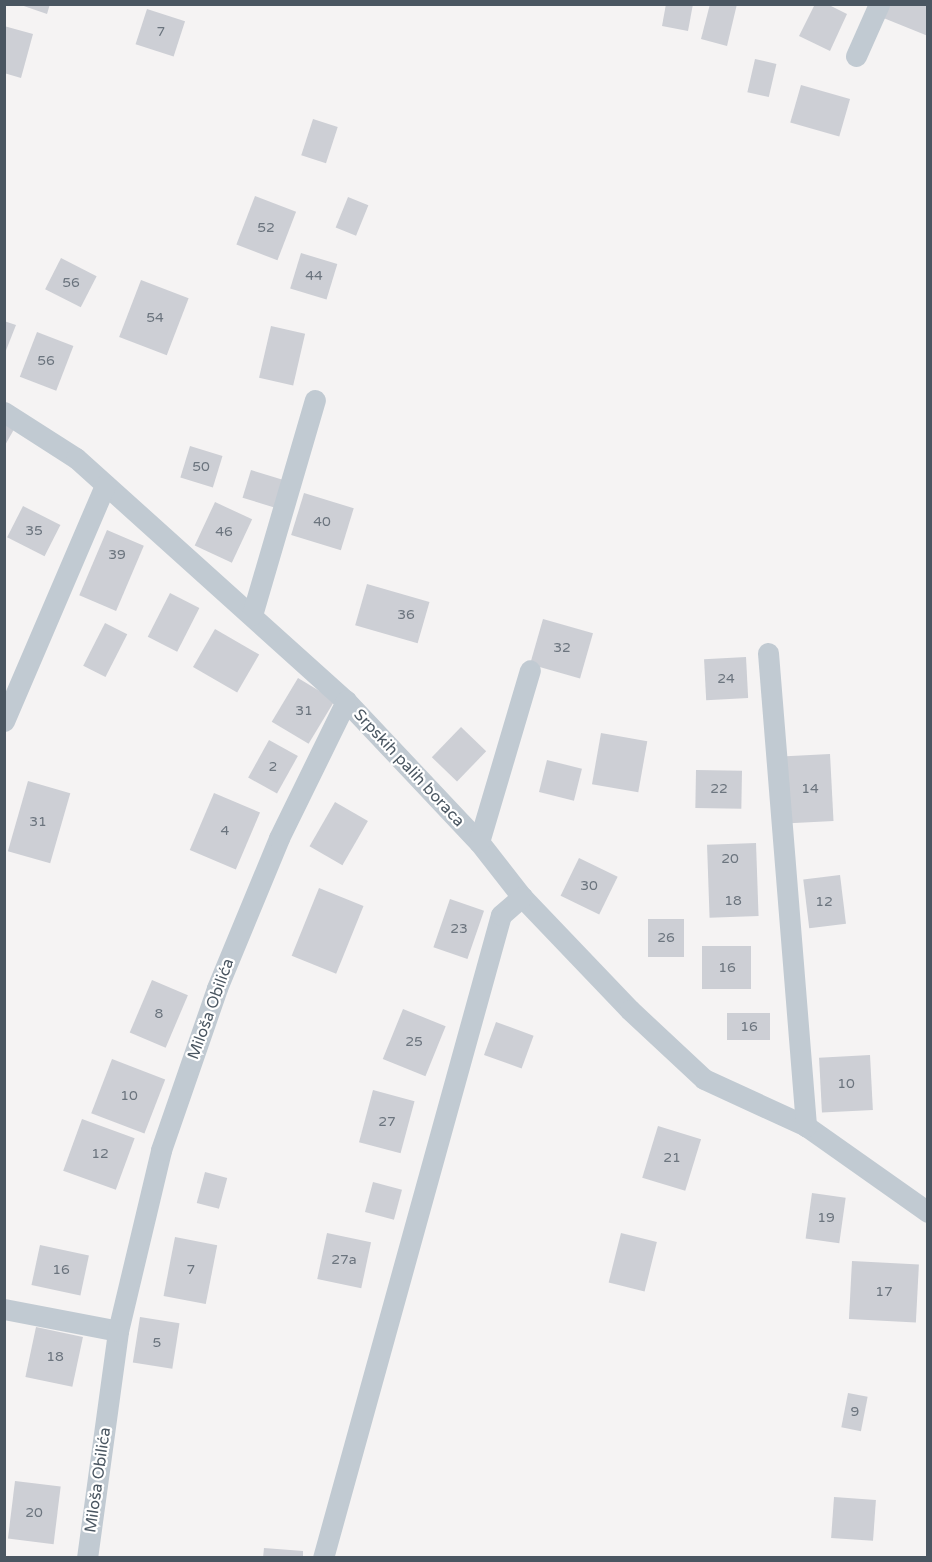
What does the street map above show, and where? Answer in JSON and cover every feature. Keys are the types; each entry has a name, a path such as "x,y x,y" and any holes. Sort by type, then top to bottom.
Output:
{"street":[{"path":"856,56 879,4"},
{"path":"252,615 315,400"},
{"name":"Srpskih palih boraca","path":"4,412 76,458 346,701 479,842 522,897 630,1010 704,1079 806,1126 927,1212"},
{"path":"4,721 105,485"},
{"path":"768,653 806,1126"},
{"path":"479,842 530,670"},
{"name":"Miloša Obilića","path":"87,1557 118,1331 161,1150 217,988 279,838 346,701"},
{"path":"322,1557 501,915 522,897"},
{"path":"4,1309 118,1331"}],"building":[{"path":"18,4 50,4 47,14"},
{"path":"666,4 693,4 688,31 662,26"},
{"path":"710,4 737,4 727,46 701,39"},
{"path":"815,4 827,4 847,14 830,51 799,36"},
{"path":"886,4 928,4 928,36 881,17"},
{"path":"147,9 185,21 174,57 136,44"},
{"path":"4,26 33,34 21,78 4,73"},
{"path":"755,59 776,64 769,97 747,92"},
{"path":"801,85 850,99 839,137 790,122"},
{"path":"313,119 338,127 326,163 301,155"},
{"path":"255,196 296,212 277,260 236,245"},
{"path":"348,197 368,205 356,236 336,228"},
{"path":"301,253 337,264 327,299 290,288"},
{"path":"61,258 97,276 81,307 45,289"},
{"path":"141,280 189,298 167,355 119,337"},
{"path":"4,321 16,325 5,353 4,353"},
{"path":"271,326 305,334 293,386 259,378"},
{"path":"37,332 73,346 56,391 20,377"},
{"path":"4,418 17,424 4,447"},
{"path":"190,446 223,456 213,487 180,478"},
{"path":"251,470 284,480 275,508 243,498"},
{"path":"304,493 354,508 341,550 291,535"},
{"path":"215,502 252,519 232,563 195,546"},
{"path":"23,506 60,525 45,556 7,537"},
{"path":"107,530 144,546 116,611 79,595"},
{"path":"367,584 429,602 418,643 355,625"},
{"path":"170,593 199,608 177,652 148,637"},
{"path":"543,619 593,633 580,679 530,664"},
{"path":"105,623 127,634 105,677 83,666"},
{"path":"215,629 259,654 237,693 193,667"},
{"path":"746,657 748,698 706,700 704,659"},
{"path":"298,678 335,700 309,744 272,722"},
{"path":"461,727 486,751 457,782 432,757"},
{"path":"601,733 647,741 638,792 592,784"},
{"path":"269,740 298,756 277,794 248,778"},
{"path":"830,754 834,821 790,823 786,756"},
{"path":"547,760 582,769 574,801 539,792"},
{"path":"696,770 742,771 741,809 695,808"},
{"path":"28,781 70,793 50,863 8,851"},
{"path":"214,793 260,813 236,870 190,850"},
{"path":"335,802 368,821 342,865 310,846"},
{"path":"756,843 759,916 710,918 707,845"},
{"path":"579,858 618,877 599,915 561,896"},
{"path":"840,875 846,924 809,928 803,880"},
{"path":"319,888 364,906 336,974 292,956"},
{"path":"450,899 484,911 467,959 433,947"},
{"path":"648,919 684,919 684,957 648,957"},
{"path":"702,946 751,946 751,989 702,989"},
{"path":"152,980 188,995 166,1048 130,1032"},
{"path":"403,1009 446,1026 425,1076 383,1059"},
{"path":"727,1013 770,1013 770,1040 727,1040"},
{"path":"496,1022 534,1036 522,1069 484,1055"},
{"path":"870,1055 873,1110 822,1113 819,1058"},
{"path":"112,1059 165,1079 144,1134 91,1113"},
{"path":"373,1090 415,1101 401,1153 359,1142"},
{"path":"82,1119 135,1138 116,1190 63,1171"},
{"path":"658,1126 701,1139 685,1191 642,1178"},
{"path":"205,1172 227,1178 219,1209 197,1203"},
{"path":"373,1182 402,1190 394,1220 365,1212"},
{"path":"812,1193 846,1198 839,1243 806,1239"},
{"path":"327,1233 371,1242 361,1288 317,1279"},
{"path":"621,1233 657,1242 645,1291 609,1282"},
{"path":"175,1237 217,1245 206,1304 164,1296"},
{"path":"40,1245 89,1255 80,1295 31,1285"},
{"path":"852,1261 919,1265 916,1322 849,1319"},
{"path":"140,1317 180,1323 172,1369 133,1362"},
{"path":"36,1327 83,1337 72,1387 25,1377"},
{"path":"848,1393 868,1397 861,1431 841,1427"},
{"path":"15,1481 61,1487 54,1544 8,1539"},
{"path":"834,1497 876,1500 873,1541 831,1538"},
{"path":"264,1548 303,1551 303,1558 263,1558"}]}
